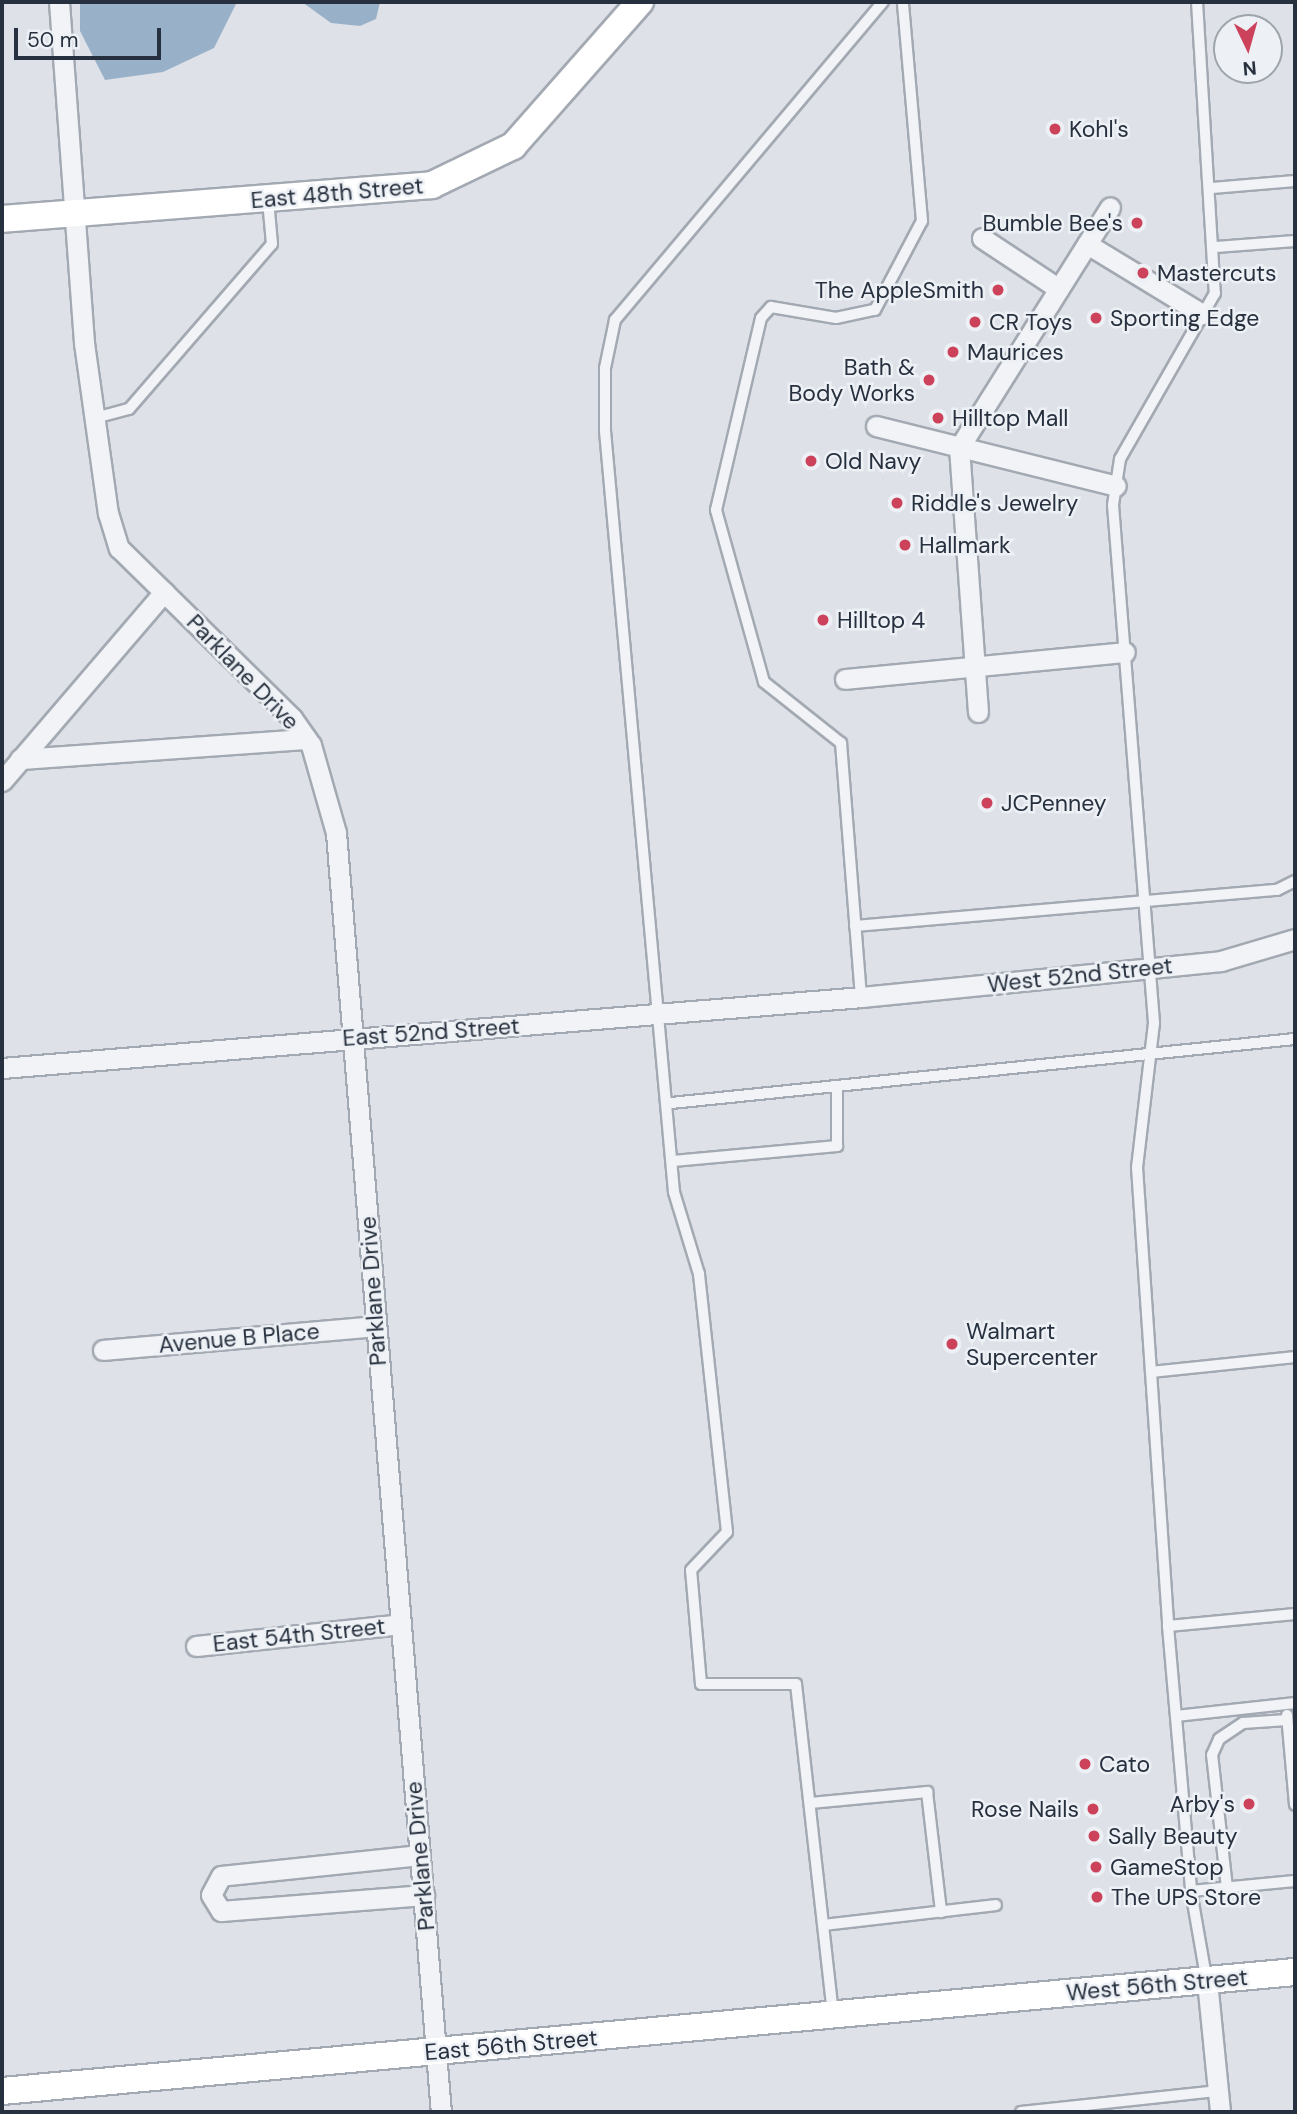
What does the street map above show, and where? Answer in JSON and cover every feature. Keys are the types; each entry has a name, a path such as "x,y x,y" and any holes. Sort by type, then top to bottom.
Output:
{"main road":[{"name":"East 48th Street","path":"2,219 432,185 470,170 513,146 630,5"},
{"name":"West 56th Street","path":"1019,1997 1295,1972"},
{"name":"East 56th Street","path":"2,2091 1019,1997"}],"street":[{"name":"Parklane Drive","path":"59,2 73,212 94,418 119,548 306,739 336,833 441,2112"},
{"path":"978,712 959,448 1110,207"},
{"path":"982,238 1059,289"},
{"path":"1087,244 1202,314"},
{"path":"876,426 1116,486"},
{"path":"2,781 164,592"},
{"path":"845,680 1125,652"},
{"path":"20,759 306,739"},
{"name":"West 52nd Street","path":"861,997 1221,961 1295,939"},
{"name":"East 52nd Street","path":"2,1068 861,997"},
{"name":"Avenue B Place","path":"103,1350 376,1326"},
{"name":"East 54th Street","path":"196,1646 401,1624"},
{"path":"421,1856 221,1876 211,1895 221,1911 424,1895"},
{"path":"1207,1981 1220,2112"}],"lane":[{"path":"834,2015 796,1684 701,1684 691,1570 727,1532 699,1273 674,1192 671,1103 659,1015 605,430 605,368 615,320 883,2"},
{"path":"861,997 841,743 764,682 716,510 761,318 771,307 836,318 875,310 922,221 903,2"},
{"path":"1197,2 1216,247 1215,293 1120,459 1116,486 1125,652 1150,968 1151,1053 1137,1167 1168,1626 1191,1891 1207,1981"},
{"path":"1212,188 1295,181"},
{"path":"94,418 130,409 272,244 268,200"},
{"path":"1216,247 1295,241"},
{"path":"855,926 1277,890 1295,881"},
{"path":"671,1103 1295,1039"},
{"path":"673,1161 837,1146 837,1086"},
{"path":"1151,1372 1295,1357"},
{"path":"1168,1626 1295,1614"},
{"path":"1176,1716 1290,1704 1287,1720 1295,1805"},
{"path":"1227,1888 1212,1755 1219,1739 1243,1723 1287,1720"},
{"path":"810,1803 927,1792 941,1912"},
{"path":"1191,1891 1295,1881"},
{"path":"824,1926 996,1905"},
{"path":"1027,2111 1216,2091"}],"water":[{"path":"80,2 237,2 214,48 163,72 105,80 80,31"},
{"path":"302,2 380,2 376,19 360,26 331,23"}],"place":[{"name":"Kohl's","path":"1055,129"},
{"name":"Bumble Bee's","path":"1137,223"},
{"name":"Mastercuts","path":"1143,273"},
{"name":"The AppleSmith","path":"998,290"},
{"name":"Sporting Edge","path":"1096,318"},
{"name":"CR Toys","path":"975,322"},
{"name":"Maurices","path":"953,352"},
{"name":"Bath & Body Works","path":"929,380"},
{"name":"Hilltop Mall","path":"938,418"},
{"name":"Old Navy","path":"811,461"},
{"name":"Riddle's Jewelry","path":"897,503"},
{"name":"Hallmark","path":"905,545"},
{"name":"Hilltop 4","path":"823,620"},
{"name":"JCPenney","path":"987,803"},
{"name":"Walmart Supercenter","path":"952,1344"},
{"name":"Cato","path":"1085,1764"},
{"name":"Arby's","path":"1249,1804"},
{"name":"Rose Nails","path":"1093,1809"},
{"name":"Sally Beauty","path":"1094,1836"},
{"name":"GameStop","path":"1096,1867"},
{"name":"The UPS Store","path":"1097,1897"}]}
